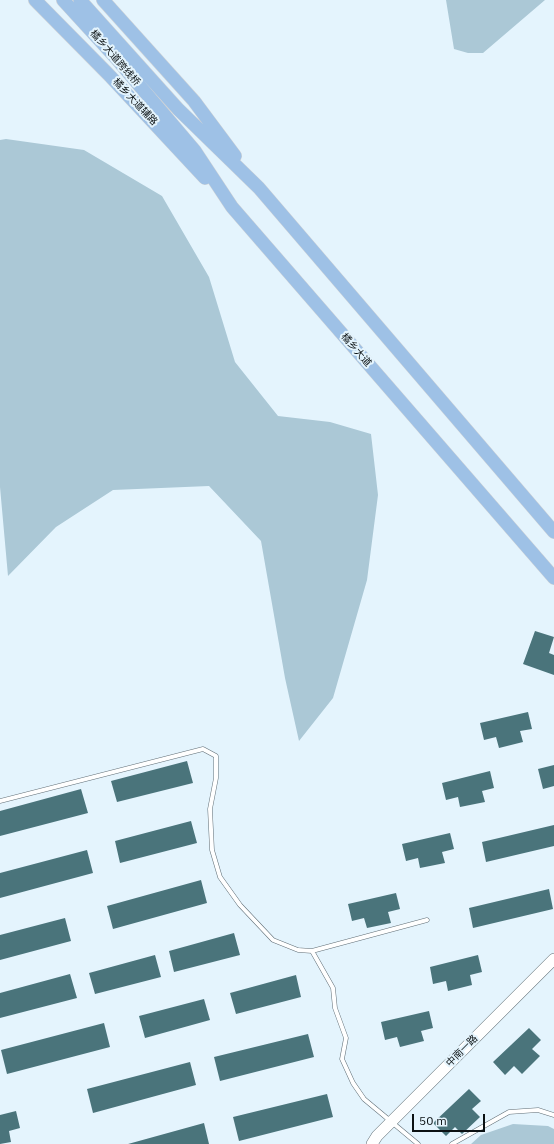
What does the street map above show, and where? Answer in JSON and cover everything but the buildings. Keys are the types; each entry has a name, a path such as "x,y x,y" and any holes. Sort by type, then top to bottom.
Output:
{"main road":[{"name":"橘乡大道辅路","path":"27,0 39,4 110,76 232,207"},
{"name":"橘乡大道跨线桥","path":"63,0 116,58 166,118"},
{"name":"橘乡大道跨线桥","path":"80,0 178,109 258,188"},
{"path":"103,0 194,101 258,188 554,532"},
{"name":"橘乡大道","path":"166,118 195,151 232,207 554,578"}],"street":[{"name":"中南一路","path":"372,1144 392,1121 554,959"}],"lane":[{"path":"0,801 203,749 216,756 216,778 210,809 212,850 220,877 240,905 273,940 298,950 312,951 427,920"},
{"path":"312,951 333,988 335,1008 346,1038 342,1059 353,1083 364,1099 418,1144"},
{"path":"452,1144 509,1112 538,1110 554,1115"}],"shaded area":[{"path":"446,0 545,0 483,53 468,53 454,49"},
{"path":"6,139 84,150 162,196 209,277 235,362 278,416 330,422 371,434 378,495 367,580 333,698 299,741 285,678 261,541 209,486 113,490 56,527 8,576 0,487 0,140"},
{"path":"513,1124 548,1126 554,1129 554,1144 471,1144 481,1135"}]}
